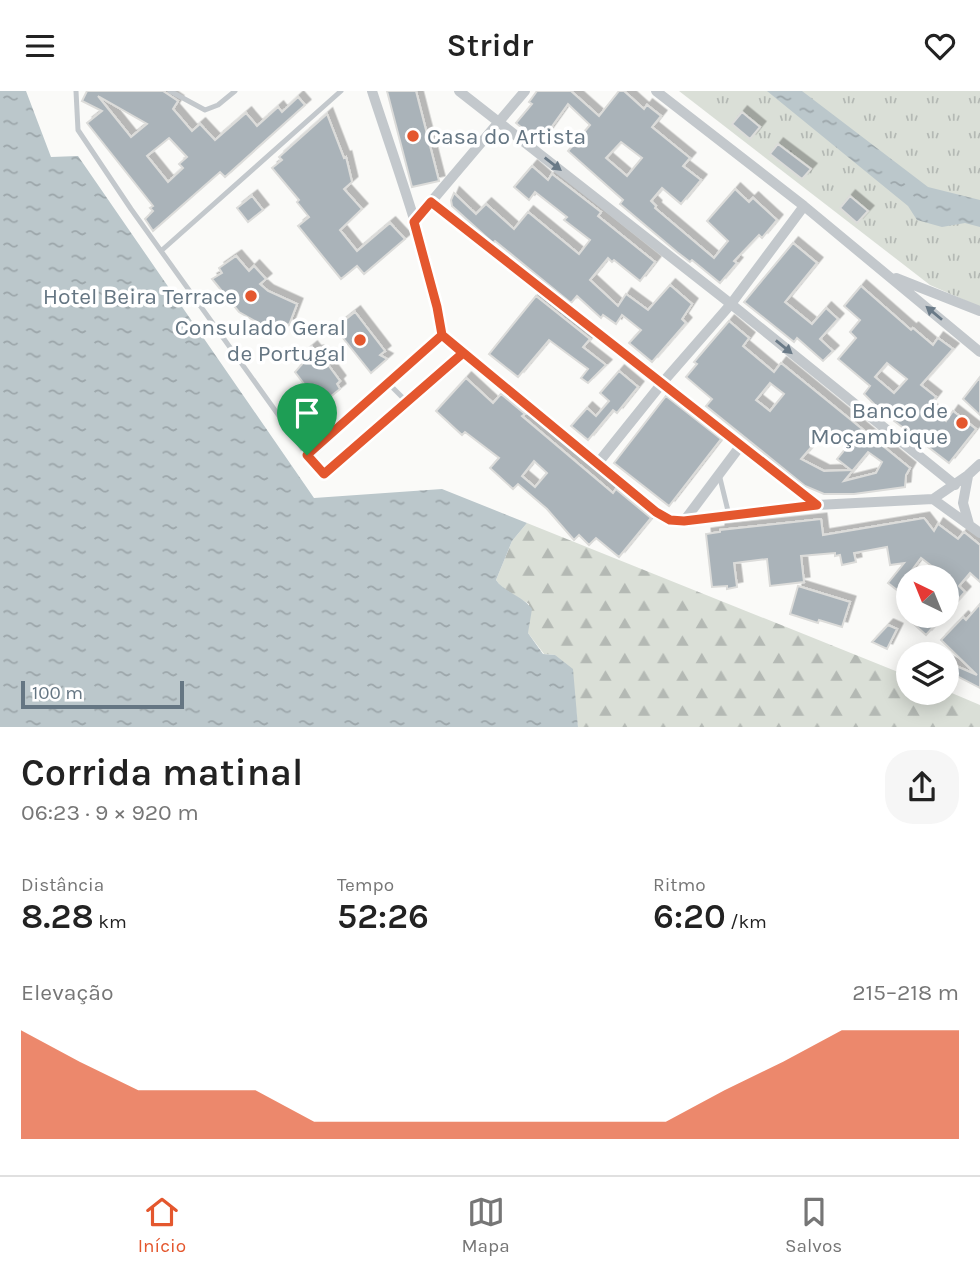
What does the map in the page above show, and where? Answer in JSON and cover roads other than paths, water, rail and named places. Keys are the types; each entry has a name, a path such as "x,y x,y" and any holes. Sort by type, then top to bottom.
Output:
{"street":[{"path":"372,91 414,222 442,335 656,512 670,520 684,521 817,505 933,499 980,464"},
{"path":"459,91 731,304 955,485"},
{"path":"414,222 525,91"},
{"path":"656,91 804,206 980,352"},
{"path":"598,463 663,382 731,304 804,206"},
{"path":"887,274 980,311"},
{"path":"684,521 741,445 817,505"},
{"path":"968,475 963,503 980,533"},
{"path":"933,499 974,523"}],"lane":[{"path":"76,91 78,130 161,251 307,455 324,474 463,353"},
{"path":"170,91 205,110 218,105 235,91"},
{"path":"161,251 341,91"},
{"path":"431,202 741,445"},
{"path":"307,455 442,335"},
{"path":"388,383 407,402"},
{"path":"719,474 729,515"}],"water":[{"path":"0,91 26,91 51,157 78,156 314,498 442,489 527,523 512,541 496,580 532,609 528,633 543,654 555,655 573,669 578,727 0,727"},
{"path":"767,91 802,91 928,187 980,200 980,227 965,223 942,227 917,220 908,206"}],"place":[{"name":"Casa do Artista","path":"413,136"},
{"name":"Hotel Beira Terrace","path":"251,296"},
{"name":"Consulado Geral de Portugal","path":"360,340"},
{"name":"Banco de Moçambique","path":"962,423"}]}
